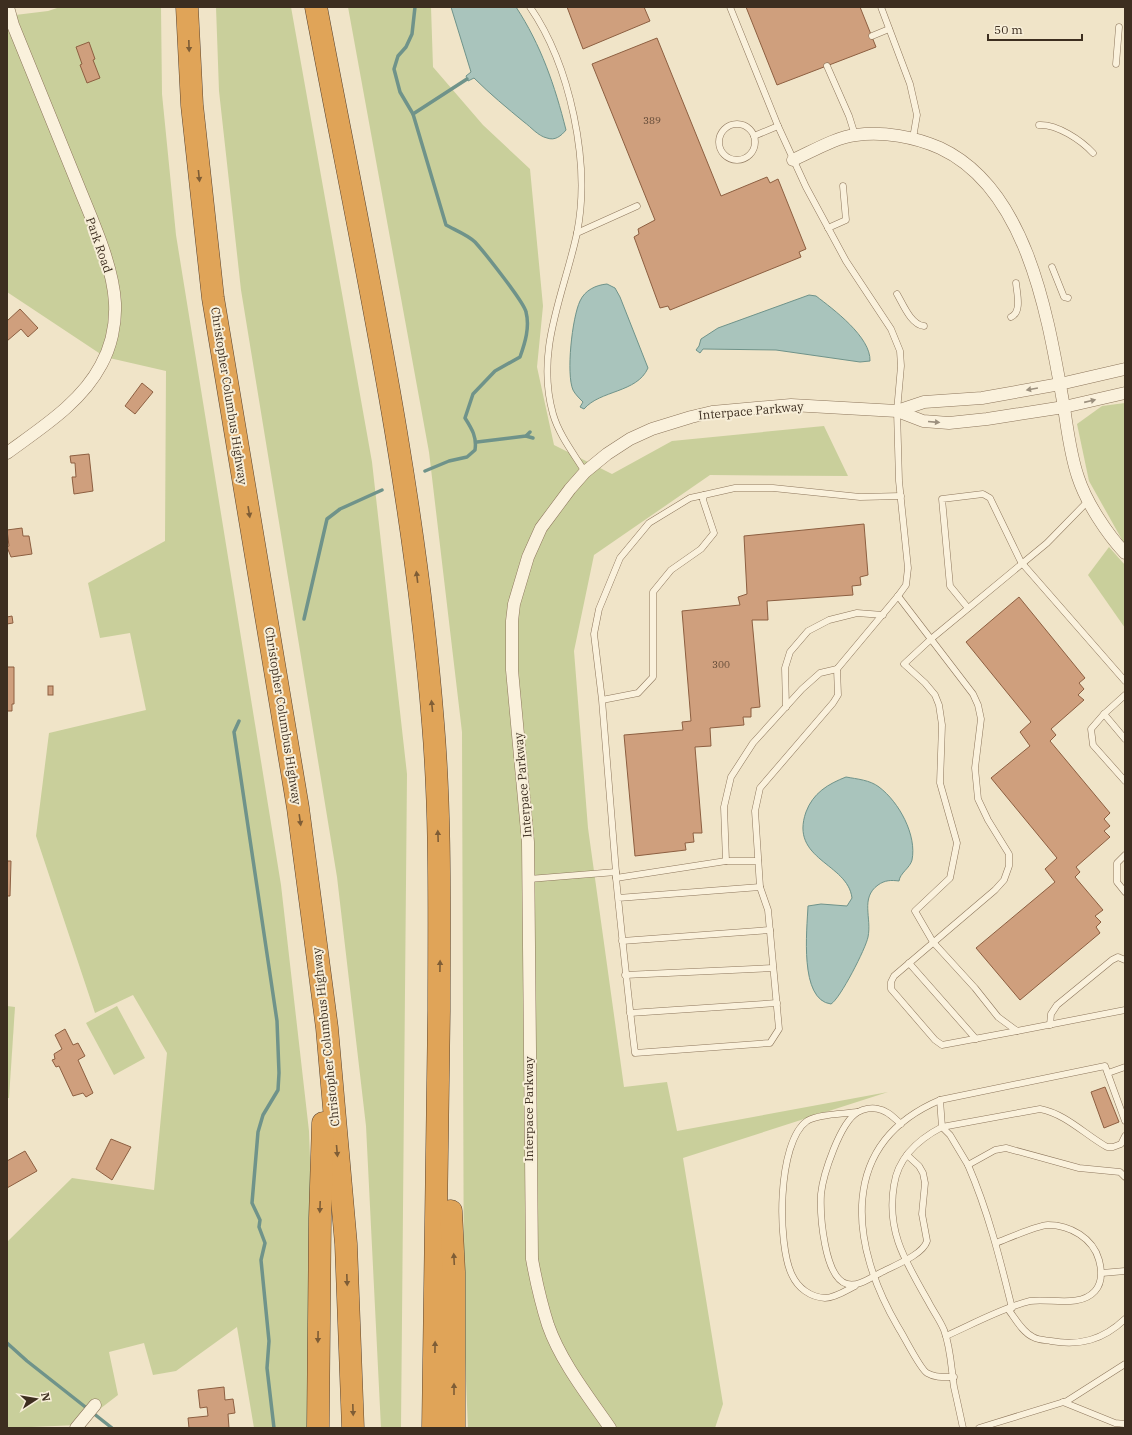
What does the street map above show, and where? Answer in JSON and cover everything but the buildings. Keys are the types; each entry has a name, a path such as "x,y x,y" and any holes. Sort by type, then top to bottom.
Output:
{"highway":[{"name":"Christopher Columbus Highway","path":"188,7 192,105 213,298 298,808 327,1028 346,1244 353,1428"},
{"path":"316,7 381,342 413,544 434,726 440,908 438,1202 434,1428"},
{"path":"439,1005 454,1272 454,1428"},
{"path":"318,1428 320,1218 327,1028"}],"street":[{"name":"Park Road","path":"7,453 52,420 73,401 90,382 101,365 115,322 115,302 102,249 13,25 8,7"},
{"path":"793,160 855,135 870,134 913,138 925,141 958,158 973,170 1002,203 1015,227 1036,280 1045,310 1060,384 1069,441 1078,478 1095,513 1125,553"},
{"name":"Interpace Parkway","path":"897,411 924,402 982,398 1060,384 1125,369"},
{"name":"Interpace Parkway","path":"610,1428 576,1378 548,1326 536,1282 532,1259 528,1038 528,842 512,670 512,621 514,604 530,550 541,528 570,489 585,472 607,454 630,439 652,429 705,414 791,405 897,411 922,421 949,423 987,420 1064,407 1125,393"},
{"path":"76,1428 95,1405"}],"lane":[{"path":"530,7 541,23 550,43 570,99 577,133 581,196 577,233 556,306 548,369 549,395 554,415 562,434 585,472"},
{"path":"726,861 724,807 731,777 754,743 786,707 820,673 836,669 898,596 906,585 908,568 901,496 897,411 901,366 900,351 891,329 846,261 793,160 730,7"},
{"path":"881,7 912,91 917,115 913,138"},
{"path":"1116,64 1119,27"},
{"path":"872,36 889,29"},
{"path":"827,66 850,116 855,135"},
{"path":"1039,125 1048,124 1056,128 1087,146 1093,153"},
{"path":"741,125 746,127 754,136 754,146 748,156 744,158 733,159 724,154 721,149 720,138 722,133 730,126 741,125"},
{"path":"754,136 778,126"},
{"path":"828,228 846,220 843,186"},
{"path":"577,233 637,206"},
{"path":"1052,267 1061,293 1064,297 1068,298"},
{"path":"1011,317 1016,315 1018,311 1016,283"},
{"path":"897,294 914,322 919,326 924,326"},
{"path":"836,669 838,695 833,704 760,788 755,811 760,887 768,910 779,1029 770,1043 635,1053 625,976 602,700 594,634 599,609 620,558 649,523 690,498 735,488 773,488 860,496 901,496"},
{"path":"968,608 950,586 942,499 983,494 990,498 1021,562 1125,681"},
{"path":"602,700 638,693 653,676 653,592 671,570 701,548 714,533 703,500 704,495"},
{"path":"1017,1031 998,1017 975,988 933,942 915,911 950,878 957,843 940,783 942,725 939,705 935,695 904,664 931,638 1021,562 1047,543 1089,500"},
{"path":"898,596 973,694 978,705 981,719 975,768 978,799 988,820 1009,854 1009,866 1004,880 995,890 894,976 891,982 891,989 935,1040 942,1045 1125,1010"},
{"path":"786,707 785,668 790,652 808,631 829,620 857,613 882,614"},
{"path":"1125,695 1104,714 1091,729 1094,745 1125,781"},
{"path":"1104,714 1125,739"},
{"path":"1125,855 1117,863 1117,882 1125,892"},
{"path":"529,879 616,875 726,861 758,861"},
{"path":"618,898 760,887"},
{"path":"622,941 770,930"},
{"path":"1050,1025 1050,1014 1057,1004 1112,960 1118,957 1125,960"},
{"path":"909,963 976,1039"},
{"path":"625,976 774,968"},
{"path":"630,1013 777,1003"},
{"path":"954,1377 938,1377 924,1371 884,1303 874,1276 861,1223 863,1192 872,1160 887,1137 901,1124 926,1106 940,1100 1105,1066 1125,1121"},
{"path":"1108,1073 1125,1067"},
{"path":"940,1100 942,1127 950,1135 968,1165 980,1192 996,1243 1010,1308 1025,1331 1033,1337 1062,1343 1073,1343 1096,1339 1112,1330 1125,1319"},
{"path":"901,1124 880,1109 872,1108 857,1112 814,1118 800,1128 788,1156 782,1194 781,1216 783,1239 789,1268 797,1285 804,1291 815,1297 826,1298 856,1285 922,1250 927,1241 922,1214 925,1183 923,1173 919,1166 907,1155"},
{"path":"963,1428 951,1352 946,1336 906,1259 897,1240 892,1224 891,1203 895,1178 900,1164 914,1146 942,1127 1040,1109 1052,1111 1066,1118 1107,1147 1113,1147 1120,1144 1125,1136"},
{"path":"856,1285 841,1282 836,1276 824,1238 821,1217 821,1193 836,1144 847,1124 857,1112"},
{"path":"968,1165 995,1150 1006,1148 1079,1168 1120,1172 1125,1177"},
{"path":"946,1336 1010,1308 1030,1302 1084,1299 1095,1292 1101,1282 1102,1273 1098,1253 1082,1235 1067,1228 1047,1225 996,1243"},
{"path":"1102,1273 1125,1271"},
{"path":"979,1428 1063,1402 1084,1391 1125,1364"},
{"path":"1063,1402 1115,1423 1125,1424"}],"green space":[{"path":"60,7 161,7 162,94 176,235 281,885 309,1131 320,1428 254,1428 237,1327 176,1371 153,1375 144,1343 109,1352 118,1395 79,1425 7,1428 7,1242 72,1178 154,1190 167,1053 133,995 95,1013 36,836 49,733 146,710 130,633 100,638 88,583 165,541 166,371 105,357 7,292 7,16 48,11"},
{"path":"216,7 291,7 372,462 407,774 401,1428 381,1428 366,1126 337,877 241,290 219,91"},
{"path":"348,7 431,7 433,67 483,125 530,169 543,306 537,367 554,445 612,474 672,441 824,426 848,476 710,475 594,555 574,651 588,828 624,1087 667,1082 677,1131 888,1092 683,1158 723,1404 715,1428 468,1428 464,1334 462,732 429,452"},
{"path":"1125,403 1125,545 1089,481 1077,424 1102,406"},
{"path":"1109,547 1125,565 1125,628 1088,575"},
{"path":"7,1006 15,1007 9,1098 7,1098"},
{"path":"117,1006 145,1058 114,1075 86,1023"}],"water":[{"path":"451,7 516,7 533,36 552,82 566,130 562,134 553,139 541,135 486,90 474,78 468,81 466,76 471,72"},
{"path":"607,284 615,288 620,297 648,368 643,376 636,382 599,398 584,409 580,407 583,402 574,392 571,382 570,359 572,332 577,309 582,297 595,287"},
{"path":"809,295 816,296 850,324 858,333 869,352 870,361 860,362 776,350 703,349 700,353 696,350 701,339 718,328"},
{"path":"846,777 872,783 886,793 900,810 905,820 912,840 913,850 911,863 901,875 899,881 893,880 881,883 869,896 869,930 866,943 846,984 831,1004 821,1000 814,990 809,978 806,946 808,906 821,904 847,906 852,898 848,886 841,877 812,851 805,841 803,828 806,812 817,794 827,786"}],"waterway":[{"path":"415,7 412,34 406,47 398,56 394,69 400,92 413,114 446,225 469,237 480,247 524,307 527,318 525,341 520,357 495,371 473,394 465,418 473,433 475,450 467,457 449,461 425,471"},
{"path":"413,114 467,79"},
{"path":"477,442 526,436 530,432"},
{"path":"526,436 533,438"},
{"path":"304,619 327,519 340,509 382,490"},
{"path":"239,721 234,732 277,1021 279,1073 278,1090 263,1115 258,1132 252,1203 260,1220 259,1227 265,1243 261,1260 269,1341 267,1368 274,1428"},
{"path":"7,1343 27,1361 112,1428"}]}
